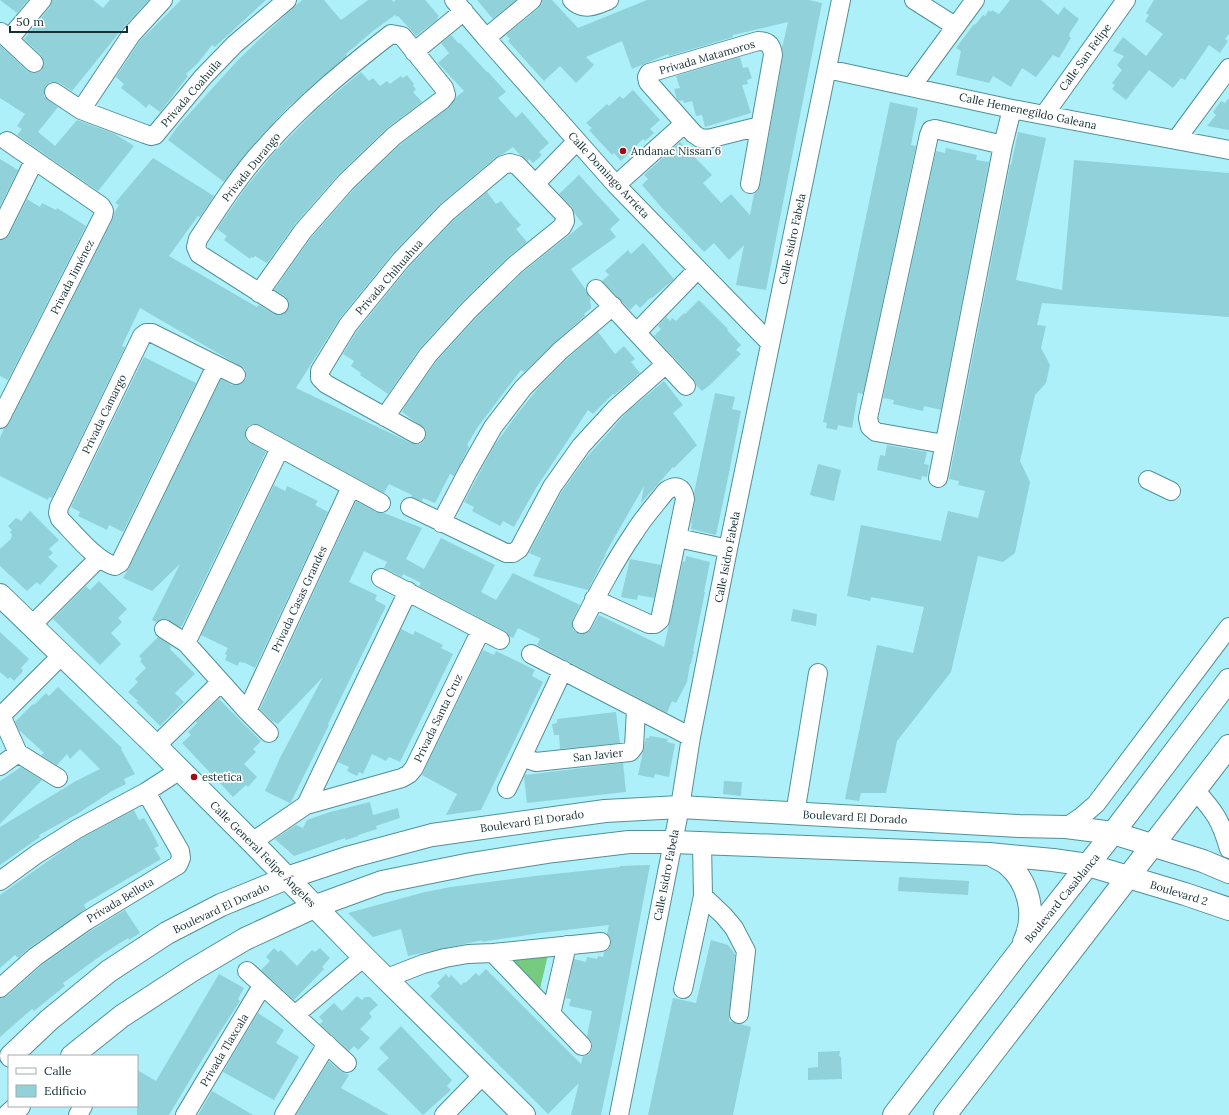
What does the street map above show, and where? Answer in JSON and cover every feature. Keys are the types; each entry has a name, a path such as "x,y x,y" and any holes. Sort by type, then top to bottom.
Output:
{"main road":[{"name":"Calle General Felipe Ángeles","path":"0,595 156,746 524,1115"},
{"name":"Boulevard Casablanca","path":"894,1115 1018,952 1088,866 1229,680"},
{"path":"945,1115 1229,746"},
{"name":"Boulevard El Dorado","path":"12,1055 49,1020 110,971 167,933 221,906 287,878 350,857 432,835 605,811 680,807 1019,826 1066,827 1113,833 1154,845"},
{"path":"73,1055 122,1016 191,971 245,939 316,906 382,882 472,864 554,851 629,842 673,842 989,854 1053,860 1088,866"},
{"path":"1154,845 1203,861 1229,872"},
{"path":"989,854 1006,863 1020,878 1028,896 1031,915 1028,935 1018,952"},
{"name":"Boulevard 2","path":"1088,866 1185,894 1229,909"},
{"name":"Boulevard El Dorado","path":"0,1066 8,1059"},
{"path":"10,1115 17,1107"}],"street":[{"path":"34,63 5,35 42,0"},
{"path":"81,110 131,35 163,0"},
{"name":"Privada Coahuila","path":"54,92 81,110 145,134 151,136 155,135 203,77 235,44 287,0"},
{"path":"486,38 532,0"},
{"path":"572,0 582,6 592,7 609,0"},
{"name":"Calle Isidro Fabela","path":"619,1115 680,807 691,737 728,549 841,0"},
{"path":"914,0 955,26"},
{"path":"912,86 975,0"},
{"name":"Calle San Felipe","path":"1044,115 1126,0"},
{"path":"414,52 459,6"},
{"name":"Calle Domingo Arrieta","path":"459,6 616,184 770,343"},
{"name":"Privada Durango","path":"259,293 303,230 346,182 394,136 442,100 446,94 444,88 402,36 391,34 342,71 266,146 228,192 198,239 196,247 199,254 259,293 279,305"},
{"name":"Privada Matamoros","path":"750,184 760,126 772,55 772,48 770,44 764,41 758,41 649,73 647,78 648,82 684,124 700,138 708,138 760,126"},
{"path":"1176,140 1229,68"},
{"name":"Calle Hemenegildo Galeana","path":"827,69 912,86 1012,109 1229,150"},
{"path":"938,478 1003,145 1012,109"},
{"path":"616,184 684,124"},
{"path":"944,444 876,432 870,427 868,418 928,135 931,130 935,129 1003,145"},
{"name":"Privada Jiménez","path":"0,419 103,216 104,211 101,206 7,141"},
{"path":"535,184 577,141"},
{"path":"0,230 34,161"},
{"name":"Privada Chihuahua","path":"385,417 428,355 469,310 515,265 562,227 565,221 564,214 516,165 510,163 503,165 447,212 401,260 348,325 320,371 320,378 326,384 385,417 416,434"},
{"path":"637,332 698,269"},
{"path":"596,289 686,386"},
{"path":"441,523 493,427 523,388 560,351 613,306"},
{"name":"Privada Camargo","path":"216,366 120,563 115,566 108,564 99,558 60,519 58,513 59,507 142,336 146,333 152,333 236,375"},
{"path":"410,507 506,553 513,553 519,549 552,487 581,446 615,409 666,364"},
{"path":"255,434 381,503"},
{"path":"186,643 280,448"},
{"path":"1148,480 1171,490"},
{"name":"Privada Casas Grandes","path":"247,711 351,487"},
{"path":"582,624 594,599 635,531 666,492 671,487 678,487 684,492 685,499 660,620 655,624 649,624 594,599"},
{"path":"678,538 728,549"},
{"path":"31,626 99,558"},
{"path":"381,578 500,640"},
{"name":"Privada Santa Cruz","path":"306,805 408,592"},
{"path":"1066,827 1096,804 1229,627"},
{"path":"164,629 186,643 247,711 269,733"},
{"name":"Privada Santa Cruz","path":"252,842 306,805 402,778 409,774 414,768 481,630"},
{"path":"531,654 691,737"},
{"path":"58,778 18,753 1,714 62,655"},
{"path":"507,789 563,670"},
{"path":"795,814 818,673"},
{"path":"156,746 221,682"},
{"name":"San Javier","path":"523,756 536,762 630,752 634,747 636,709"},
{"path":"0,766 18,753"},
{"path":"0,880 37,854 146,792 180,770"},
{"path":"1195,790 1211,807 1218,818 1229,849"},
{"name":"Privada Bellota","path":"0,988 35,957 86,921 178,864 181,858 180,851 146,792"},
{"path":"683,989 703,896 702,843"},
{"path":"703,896 734,928 746,951 739,1014"},
{"path":"387,978 423,964 468,954 493,953 601,942"},
{"path":"551,1014 567,945"},
{"path":"493,953 582,1046"},
{"path":"295,1015 364,956"},
{"path":"247,971 347,1063"},
{"name":"Privada Tlaxcala","path":"185,1115 262,986"},
{"path":"284,1115 327,1044"},
{"path":"444,1115 483,1075"}],"green space":[{"path":"548,955 539,993 508,957"}],"building":[{"path":"0,0 28,0 17,13"},
{"path":"52,0 93,0 103,8 110,0 149,0 123,28 72,91 60,83 50,82 44,91 44,96 58,107 38,132 55,146 77,120 115,134 134,146 98,191 17,135 22,129 17,126 25,114 0,98 0,45 27,71 37,73 41,70 44,65 44,60 41,55 24,39 50,7"},
{"path":"181,0 266,0 215,47 212,45 198,63 186,74 188,76 160,112 149,104 146,108 121,88 124,84 116,77 139,42"},
{"path":"302,0 324,0 341,20 368,0 392,0 393,2 396,0 425,0 439,16 437,18 438,19 416,36 398,16 396,17 395,15 373,31 346,54 347,56 287,108 249,150 224,182 168,140 178,126 239,59"},
{"path":"477,0 516,0 493,19"},
{"path":"542,0 552,0 578,28 647,0 809,0 822,3 766,290 736,285 744,245 729,260 714,243 704,252 642,185 648,179 644,175 680,142 712,175 703,183 721,203 731,194 750,215 754,194 760,186 783,57 782,48 788,22 733,35 733,37 669,56 668,54 632,69 622,41 586,57 594,65 576,83 560,66 544,81 508,41 510,39 506,35 539,8 542,4"},
{"path":"1010,0 1041,0 1058,15 1064,7 1079,19 1069,34 1071,38 1059,58 1053,55 1036,77 1022,68 1011,87 993,76 989,83 956,75 961,51 956,48 974,24 975,25 983,15 985,16 989,10 999,14"},
{"path":"1154,0 1229,0 1229,34 1225,39 1228,41 1220,53 1209,45 1185,80 1181,78 1173,88 1149,70 1126,100 1112,89 1115,85 1112,83 1122,70 1117,65 1124,56 1113,51 1123,37 1146,56 1163,34 1145,21 1149,15 1146,13"},
{"path":"451,35 506,92 498,98 516,118 522,112 549,143 539,152 542,155 533,163 529,159 528,161 520,155 513,147 496,157 439,205 393,253 340,318 296,388 411,443 422,443 425,439 425,429 402,412 405,406 436,362 477,317 522,273 583,224 575,214 572,207 559,194 579,175 620,220 610,229 616,237 571,269 586,290 590,298 591,308 584,314 585,316 524,372 521,370 477,428 467,445 469,447 454,476 450,474 435,503 423,498 422,501 411,497 412,495 389,484 384,493 260,425 249,425 245,434 246,440 266,452 182,626 180,627 165,619 156,622 152,620 180,564 152,591 123,578 221,379 232,385 241,384 246,379 245,369 140,308 122,346 125,347 52,498 49,497 48,500 0,476 0,438 4,428 9,424 112,221 114,213 119,205 115,203 153,158 214,196 200,217 198,216 169,256 257,307 259,305 274,314 283,314 288,310 288,301 285,296 274,290 311,238 354,189 401,144 448,108 456,97 464,91 438,63 449,53 441,43"},
{"path":"740,57 743,68 748,67 752,78 747,80 748,84 742,85 751,113 705,127 702,115 696,116 692,101 684,103 683,100 679,101 677,99 674,89 680,88 676,76"},
{"path":"361,72 369,81 373,78 380,86 387,81 390,84 401,76 403,78 407,75 416,89 413,92 422,102 387,128 339,174 295,224 267,263 255,256 253,258 251,257 250,259 224,240 227,236 217,229 247,186 274,153 317,109"},
{"path":"633,90 660,120 650,129 654,133 645,141 643,139 621,161 614,153 612,155 589,130 592,128 586,123 607,104 609,106 620,96 623,99"},
{"path":"1229,98 1229,130 1207,126 1216,115 1213,112 1221,101 1225,103"},
{"path":"890,102 918,108 911,145 916,146 863,394 858,393 852,428 838,425 837,430 826,428 827,423 823,422"},
{"path":"1018,132 1046,138 1016,280 1062,290 1074,160 1229,173 1229,317 1042,303 1037,325 1046,326 1041,348 1050,365 1046,383 1035,395 1020,461 1030,482 1015,553 1003,562 978,556 951,672 897,741 886,793 861,793 859,801 845,799 877,645 913,653 924,607 871,597 870,601 847,596 861,525 941,541 948,511 978,518 985,491 958,485 959,481 949,479 1010,165"},
{"path":"946,148 977,155 976,160 989,162 941,410 924,406 923,411 893,404 894,400 883,398 936,151 945,153"},
{"path":"0,159 18,170 0,206"},
{"path":"487,192 496,204 501,201 521,225 516,229 527,242 508,257 461,303 420,348 388,394 360,375 361,373 351,366 354,361 343,354 357,331 409,267 454,220"},
{"path":"27,199 40,207 42,203 56,210 57,208 86,226 8,380 0,376 0,240 5,239 9,235"},
{"path":"643,243 674,279 640,308 636,304 630,310 602,281 609,275 605,271 628,250 631,254"},
{"path":"699,300 728,329 727,330 741,345 736,350 741,354 702,391 696,385 694,379 654,336 661,329 658,326 666,317 670,321 672,318 676,321"},
{"path":"598,332 615,354 624,346 635,359 631,362 640,373 614,395 613,394 593,414 588,410 536,488 514,527 503,521 500,526 472,511 474,507 464,502 494,446 539,387 567,359"},
{"path":"144,357 196,383 123,532 109,525 107,530 78,516 80,512 71,507"},
{"path":"664,381 683,405 673,413 697,445 674,468 673,467 641,503 644,486 605,554 588,590 533,576 541,558 529,553 561,493 585,459 628,411"},
{"path":"715,393 735,397 732,409 741,411 716,535 691,529 695,501 694,493"},
{"path":"887,445 927,452 924,464 929,465 927,477 922,476 921,480 877,470 880,455 885,456"},
{"path":"818,464 841,470 834,501 810,495"},
{"path":"274,485 285,491 287,486 318,501 315,505 328,512 255,668 239,662 238,666 225,660 227,655 225,654 228,648 201,635"},
{"path":"356,501 376,512 384,513 422,528 406,559 424,569 441,538 495,565 481,592 496,600 513,573 580,605 573,619 572,625 573,630 582,634 587,633 591,629 599,615 664,647 683,561 685,562 686,556 710,562 687,682 676,703 672,701 667,713 537,645 540,639 518,628 513,638 505,631 419,586 421,583 403,574 402,577 384,568 387,562 364,551 349,582 377,595 375,600 386,606 291,802 290,803 265,791 281,756 323,677 278,724 272,721 260,709"},
{"path":"30,511 59,540 49,549 53,553 48,557 58,566 40,585 37,582 27,591 0,566 0,549 11,539 12,535 10,532 12,530 8,526 16,518 21,521"},
{"path":"630,559 661,565 654,598 638,595 637,600 621,597"},
{"path":"99,581 127,609 118,618 122,622 111,633 121,644 100,665 53,619 86,586 90,590"},
{"path":"793,609 817,614 816,626 791,621"},
{"path":"401,629 413,635 415,631 443,645 441,648 453,654 400,762 389,757 386,761 372,754 363,774 359,772 357,776 347,771 349,767 338,762"},
{"path":"0,632 29,659 21,668 23,671 14,681 10,677 8,679 0,672"},
{"path":"158,637 171,646 170,649 195,674 175,693 184,702 160,726 128,692 138,682 135,679 146,668 140,661 142,659 139,656"},
{"path":"483,650 494,655 496,651 535,670 532,676 543,682 481,810 446,815 457,794 422,775"},
{"path":"58,687 122,748 121,749 135,774 124,779 126,784 39,835 40,837 0,865 0,827 76,781 100,769 80,749 70,759 67,754 57,765 41,755 44,753 19,730 15,722 46,693 49,696"},
{"path":"219,699 261,741 253,749 256,752 244,764 257,777 248,787 246,785 233,797 182,743 191,735 188,732 197,723 196,721"},
{"path":"616,712 620,743 560,749 559,735 554,735 552,724 557,723 557,719"},
{"path":"650,736 668,739 667,742 675,744 669,777 655,774 654,778 638,775 646,738 649,738"},
{"path":"623,763 626,792 527,803 525,775"},
{"path":"21,767 42,780 0,824 0,781"},
{"path":"724,781 742,782 741,796 723,794"},
{"path":"370,802 373,815 398,808 400,818 376,826 377,829 358,836 346,840 345,838 294,856 275,839 296,825 303,828 307,820 330,812"},
{"path":"134,810 139,820 144,818 149,827 159,846 154,848 161,859 86,903 84,905 86,909 29,948 18,958 15,955 0,968 0,895 82,838"},
{"path":"650,865 619,1030 601,1115 571,1115 579,1083 548,1114 430,996 440,986 437,983 446,974 449,978 451,975 461,985 476,973 479,976 486,969 581,1064 583,1056 589,1054 592,1049 592,1043 587,1036 592,1011 569,1006 571,999 566,998 574,959 586,962 587,957 597,959 598,956 603,957 604,952 610,947 611,941 607,934 609,925 481,942 483,940 408,956 401,929 373,937 348,913 425,892 451,887 620,866"},
{"path":"899,877 969,881 968,895 898,891"},
{"path":"125,910 140,933 129,940 128,938 106,952 63,983 65,986 34,1011 32,1009 0,1037 0,998 7,996 42,965 92,930"},
{"path":"711,940 728,945 735,954 729,1021 751,1027 733,1115 648,1115 673,998 696,1003"},
{"path":"274,948 278,952 281,950 297,966 312,950 315,952 320,948 330,958 322,967 324,969 294,1000 261,970 270,961 266,957"},
{"path":"219,974 244,988 238,999 240,1001 169,1115 137,1115 138,1071 156,1081"},
{"path":"357,996 362,1000 365,997 370,997 378,1005 369,1013 372,1017 360,1029 370,1038 358,1050 354,1046 349,1051 320,1024 323,1021 319,1017 334,1003 342,1011"},
{"path":"258,1013 284,1030 276,1043 299,1057 274,1100 223,1072"},
{"path":"401,1026 452,1080 447,1086 451,1090 423,1115 377,1069 389,1058 379,1048"},
{"path":"840,1051 839,1056 841,1057 842,1079 808,1080 808,1068 818,1067 818,1052"},
{"path":"329,1061 340,1071 349,1075 341,1088 389,1115 296,1115"},
{"path":"212,1091 253,1115 198,1115"}],"place":[{"name":"Andanac Nissan 6","path":"623,151"},
{"name":"estetica","path":"194,777"}]}
